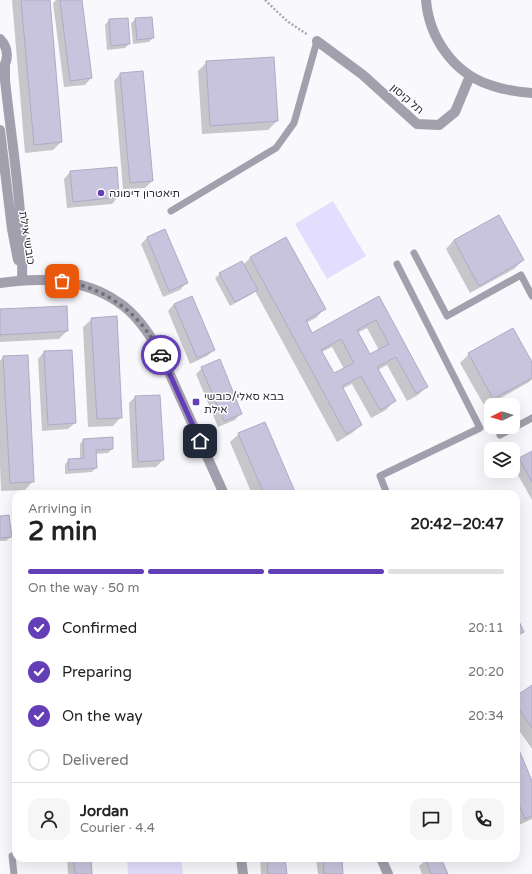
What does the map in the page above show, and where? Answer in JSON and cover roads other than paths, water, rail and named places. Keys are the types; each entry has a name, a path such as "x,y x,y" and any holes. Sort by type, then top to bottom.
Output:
{"street":[{"path":"426,0 427,12 433,31 442,48 455,64 470,76 488,85 509,91 532,94"},
{"name":"כובשי אילת","path":"0,38 4,44 7,55 2,69 5,80 21,209 22,280"},
{"name":"תל קיסון","path":"317,41 363,75 418,124 439,125 455,112 470,76"},
{"name":"כובשי אילת","path":"0,130 12,229 22,280"},
{"path":"0,283 22,280 53,280 70,282 104,294 119,303 132,314 146,330 158,348 222,490"},
{"path":"242,862 243,874"},
{"path":"383,862 388,874"}],"lane":[{"path":"171,211 276,148 294,123 317,41"},
{"path":"414,253 447,316 521,275 532,296"},
{"path":"385,490 380,476 480,428 396,264"},
{"path":"500,435 532,418"},
{"path":"13,862 14,874"}],"place":[{"name":"תיאטרון דימונה","path":"101,193"},
{"name":"בבא סאלי/כובשי אילת","path":"196,402"}]}
